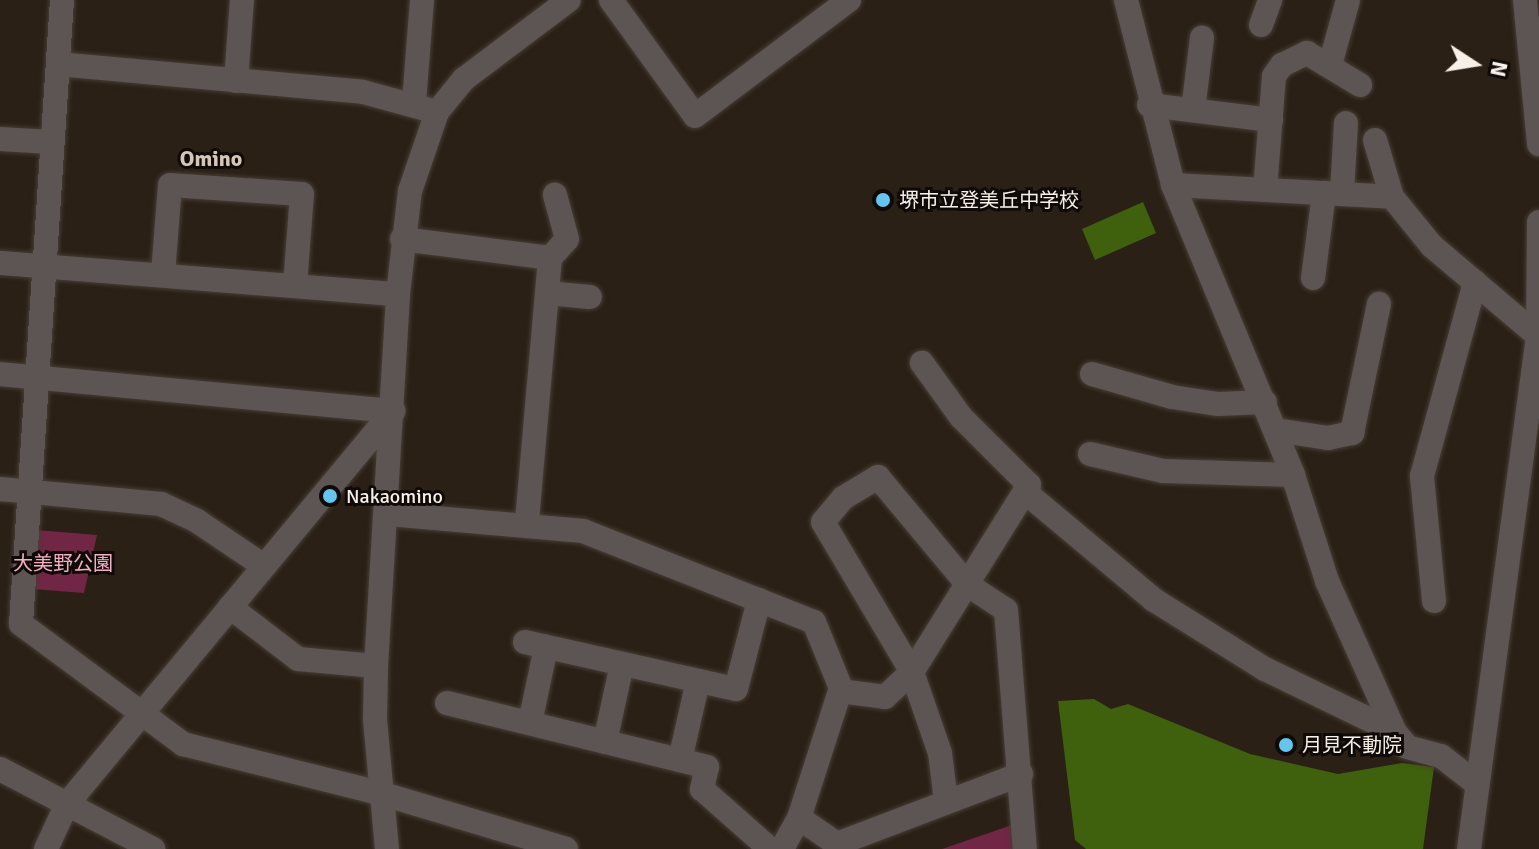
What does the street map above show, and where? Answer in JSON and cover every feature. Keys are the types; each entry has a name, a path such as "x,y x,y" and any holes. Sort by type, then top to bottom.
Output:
{"street":[{"path":"62,0 32,492 11,623 183,744 383,794 566,849"},
{"path":"236,81 242,0"},
{"path":"414,102 422,0"},
{"path":"387,849 376,666 389,514 402,239 422,145 437,112 481,64 569,0"},
{"path":"611,0 695,116 849,0"},
{"path":"1126,0 1149,105 1173,185 1276,430 1327,581 1395,732 1407,747 1441,756 1477,784"},
{"path":"1261,25 1270,0"},
{"path":"1330,65 1348,0"},
{"path":"1524,3 1539,144"},
{"path":"1193,110 1202,38"},
{"path":"1265,190 1274,76 1282,65 1307,53 1360,85"},
{"path":"58,64 363,92 414,102 437,112"},
{"path":"1149,105 1271,120"},
{"path":"1313,278 1346,123"},
{"path":"0,139 51,142"},
{"path":"1375,140 1392,197 1432,246 1538,336"},
{"path":"163,274 170,185 302,194 295,285"},
{"path":"1173,185 1392,197"},
{"path":"527,523 550,258 567,239 555,195"},
{"path":"1469,849 1538,336 1539,222"},
{"path":"402,239 550,258"},
{"path":"0,263 398,294"},
{"path":"1434,601 1422,476 1475,282"},
{"path":"547,293 590,297"},
{"path":"1276,430 1328,438 1352,433 1379,304"},
{"path":"840,691 885,697 912,672 1029,485 961,417 922,363"},
{"path":"0,374 393,411"},
{"path":"1092,374 1172,397 1218,404 1265,402"},
{"path":"46,849 67,804 393,411"},
{"path":"1090,454 1163,471 1293,475"},
{"path":"946,801 940,753 912,672 823,522 843,498 878,477 968,585 1006,610 1025,849"},
{"path":"0,489 161,504 197,521 264,566"},
{"path":"1025,492 1154,600 1279,676 1395,732"},
{"path":"389,514 527,523 583,531 814,622 840,691 799,818 782,849"},
{"path":"530,723 536,644 736,689 759,600"},
{"path":"230,607 298,659 376,666"},
{"path":"605,742 622,664"},
{"path":"680,760 698,681"},
{"path":"447,703 707,767 702,789 770,849"},
{"path":"0,769 153,849"},
{"path":"799,818 837,844 1021,774"}],"green space":[{"name":"大美野公園","path":"36,530 97,535 84,593 32,589"},
{"path":"1015,824 1016,849 942,849"}],"shaded area":[{"path":"1143,202 1156,233 1095,260 1082,229"},
{"path":"1094,699 1111,709 1128,704 1250,754 1338,774 1402,763 1434,767 1423,849 1086,849 1075,840 1058,701"}],"place":[{"name":"堺市立登美丘中学校","path":"883,200"},
{"name":"Nakaomino","path":"330,496"},
{"name":"月見不動院","path":"1286,745"}],"district":[{"name":"Omino","path":"211,159"}]}
